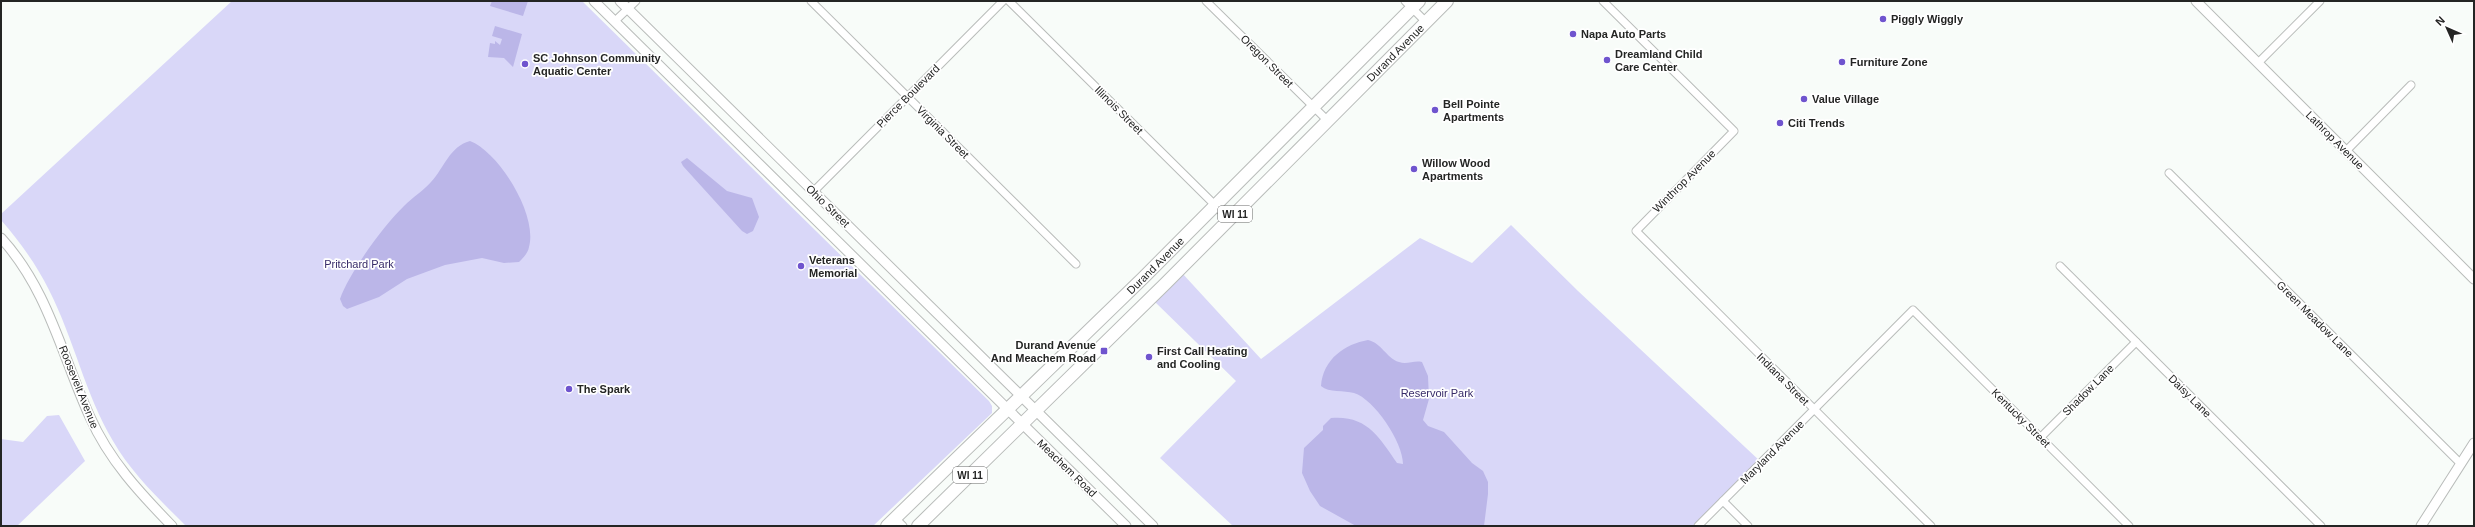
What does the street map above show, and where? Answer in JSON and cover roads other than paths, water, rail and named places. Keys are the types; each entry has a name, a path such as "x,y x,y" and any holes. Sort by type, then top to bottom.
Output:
{"main road":[{"name":"Durand Avenue","path":"918,526 1230,219 1447,1"},
{"name":"Durand Avenue","path":"895,523 1007,409 1022,396 1314,107 1412,3"}],"street":[{"name":"Ohio Street","path":"594,1 615,20 1007,409"},
{"name":"Ohio Street","path":"620,1 813,192 1037,410"},
{"path":"615,20 636,1"},
{"name":"Virginia Street","path":"811,1 1076,264"},
{"name":"Pierce Boulevard","path":"813,192 1003,1"},
{"name":"Illinois Street","path":"1009,1 1230,219"},
{"name":"Oregon Street","path":"1206,1 1328,121"},
{"name":"Winthrop Avenue","path":"1603,1 1734,132 1636,231"},
{"name":"Lathrop Avenue","path":"2196,1 2474,279"},
{"path":"2258,63 2320,1"},
{"path":"1412,3 1426,22"},
{"path":"2346,151 2411,85"},
{"name":"Green Meadow Lane","path":"2169,173 2461,464"},
{"name":"Indiana Street","path":"1636,231 1931,526"},
{"name":"Roosevelt Avenue","path":"1,238 20,261 44,301 79,393 103,443 135,487 172,526"},
{"name":"Daisy Lane","path":"2060,266 2321,526"},
{"name":"Maryland Avenue","path":"1698,526 1913,310"},
{"name":"Kentucky Street","path":"1913,310 2129,526"},
{"name":"Shadow Lane","path":"2040,438 2136,342"},
{"name":"Meachem Road","path":"1007,409 1126,526"},
{"name":"Meachem Road","path":"1037,410 1143,522 1153,526"},
{"path":"2421,526 2474,443"},
{"path":"1723,501 1748,526"}],"place":[{"name":"Piggly Wiggly","path":"1883,19"},
{"name":"Napa Auto Parts","path":"1573,34"},
{"name":"Dreamland Child Care Center","path":"1607,60"},
{"name":"Furniture Zone","path":"1842,62"},
{"name":"SC Johnson Community Aquatic Center","path":"525,64"},
{"name":"Value Village","path":"1804,99"},
{"name":"Bell Pointe Apartments","path":"1435,110"},
{"name":"Citi Trends","path":"1780,123"},
{"name":"Willow Wood Apartments","path":"1414,169"},
{"name":"Veterans Memorial","path":"801,266"},
{"name":"Durand Avenue And Meachem Road","path":"1104,351"},
{"name":"First Call Heating and Cooling","path":"1149,357"},
{"name":"The Spark","path":"569,389"}],"park label":[{"name":"Pritchard Park","path":"359,264"},
{"name":"Reservoir Park","path":"1437,393"}]}
